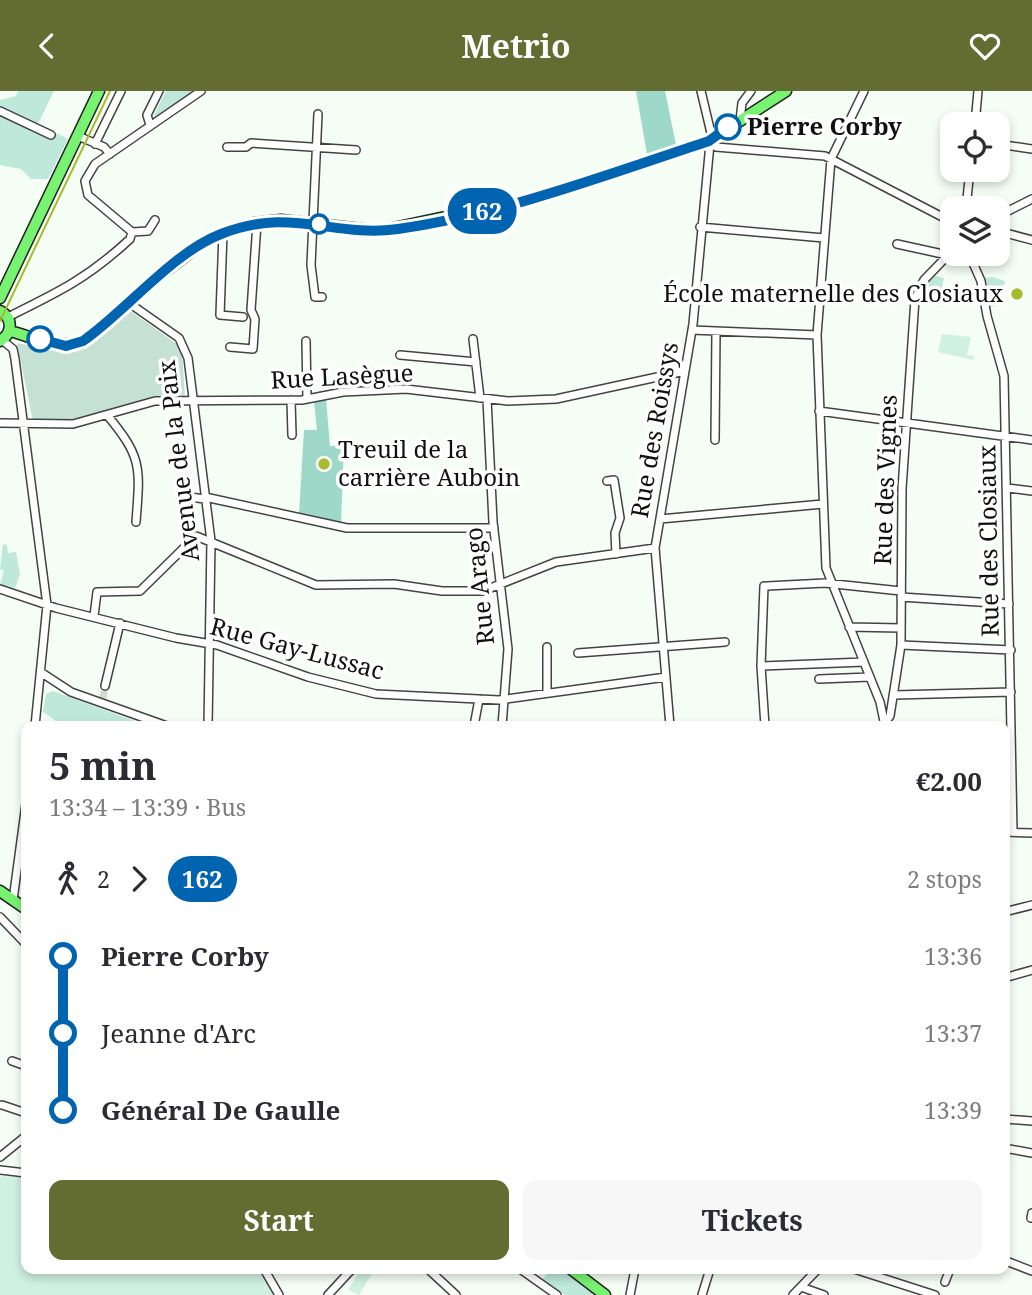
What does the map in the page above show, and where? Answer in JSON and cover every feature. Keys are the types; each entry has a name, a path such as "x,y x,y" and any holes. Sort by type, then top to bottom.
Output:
{"main road":[{"path":"0,298 99,91"},
{"path":"10,331 56,344 74,345 90,336 200,245 223,233 257,223 281,220 379,231 410,227 541,197 709,141 786,91"},
{"path":"4,314 10,331"},
{"path":"1,341 10,331"},
{"path":"0,891 21,906"},
{"path":"577,1274 605,1295"}],"street":[{"path":"95,144 121,91"},
{"path":"150,125 147,115 159,91"},
{"path":"155,220 148,231 132,232 89,195 84,187 91,168 201,91"},
{"name":"Rue des Roissys","path":"670,721 655,548 692,330 711,133 701,91"},
{"path":"864,91 831,159 817,335 819,411 826,568 870,677 884,721"},
{"path":"976,112 978,91"},
{"path":"749,94 752,111"},
{"path":"740,120 742,103 749,94"},
{"path":"0,111 51,135"},
{"path":"318,114 310,265 315,297 321,297"},
{"path":"78,136 110,154"},
{"path":"709,141 716,147 831,159 940,216"},
{"path":"228,147 246,147 251,143 356,150"},
{"path":"1010,146 1032,149"},
{"path":"1010,210 1032,198"},
{"path":"230,347 253,349 255,319 251,310 257,223"},
{"path":"700,227 824,238"},
{"path":"4,314 57,294 97,269 130,239 132,232"},
{"path":"223,233 220,315 243,317"},
{"path":"1010,234 1032,240"},
{"path":"897,244 940,251"},
{"name":"Rue des Vignes","path":"887,721 894,695 901,645 906,422 915,299 924,280 940,263"},
{"name":"Rue des Closiaux","path":"975,266 1004,376 1011,650 1009,721"},
{"name":"Avenue de la Paix","path":"129,303 182,341 188,358 211,541 208,721"},
{"path":"692,330 817,335"},
{"path":"715,440 716,331"},
{"name":"Rue Arago","path":"472,339 484,399 494,528 508,649 503,721"},
{"path":"1,341 13,349 47,605 36,721"},
{"path":"306,341 307,399"},
{"path":"400,355 476,362"},
{"name":"Rue Lasègue","path":"0,423 24,426 73,424 155,401 292,400 343,392 406,389 484,399 556,399 685,371"},
{"path":"292,400 292,435"},
{"path":"819,411 1032,440"},
{"path":"107,415 131,444 140,471 136,522"},
{"path":"607,481 614,480 620,517 615,533 616,554"},
{"path":"1007,488 1032,491"},
{"path":"182,496 205,498 347,529 494,528"},
{"path":"660,519 823,504"},
{"path":"94,616 95,594 99,590 140,591 196,536 316,585 394,584 442,591 481,591 556,562 655,548"},
{"path":"765,721 761,666 765,586 831,584 901,594 1009,604"},
{"name":"Rue Gay-Lussac","path":"0,589 47,605 209,643 308,677 376,694 505,699 666,677"},
{"path":"106,686 120,623"},
{"path":"849,627 901,628"},
{"path":"578,653 662,644 725,642"},
{"path":"901,645 1011,650"},
{"path":"547,647 547,692"},
{"path":"761,666 864,662"},
{"path":"42,673 71,692 102,700 154,721"},
{"path":"819,679 870,677"},
{"path":"894,695 1011,692"},
{"path":"475,721 479,699"},
{"path":"1010,832 1032,833"},
{"path":"13,900 21,848"},
{"path":"1010,910 1032,905"},
{"path":"0,916 21,939"},
{"path":"1010,976 1032,970"},
{"path":"12,1061 21,1064"},
{"path":"2,1105 21,1111"},
{"path":"1010,1119 1032,1121"},
{"path":"0,1157 21,1140"},
{"path":"1010,1149 1032,1153"},
{"path":"0,1170 21,1172"},
{"path":"1010,1263 1032,1271"},
{"path":"267,1274 279,1295"},
{"path":"328,1295 347,1274"},
{"path":"433,1274 456,1295"},
{"path":"527,1274 557,1295"},
{"path":"630,1295 634,1274"},
{"path":"702,1295 708,1274"},
{"path":"793,1295 813,1274"},
{"path":"870,1274 935,1295"},
{"path":"946,1282 948,1274"},
{"path":"801,1287 824,1295"}],"shaded area":[{"path":"18,91 54,91 38,124 68,139 48,179 31,179 21,169 0,165 0,100 16,96"},
{"path":"166,91 192,91 156,116 154,115"},
{"path":"636,91 665,91 676,145 647,154"},
{"path":"933,275 944,278 939,301 920,297"},
{"path":"985,278 1005,281 1000,305 989,307"},
{"name":"Treuil de la carrière Auboin","path":"326,399 330,446 344,445 341,522 299,514 304,430 317,430 314,401"},
{"path":"3,544 7,545 8,553 16,552 20,574 15,588 0,584 4,571 0,569"},
{"path":"53,691 134,721 56,721 43,712 46,694"},
{"path":"547,1274 569,1274 586,1285 594,1295 565,1295 543,1279"}],"green space":[{"path":"127,312 132,312 177,344 182,352 185,398 74,421 33,421 17,343 61,352 78,351"},
{"path":"942,334 971,337 967,355 974,356 973,360 938,352"},
{"path":"0,1177 21,1178 21,1274 262,1274 274,1295 0,1295"},
{"path":"358,1274 372,1274 359,1295 348,1290"}],"tunnel":[{"path":"103,698 105,686"}],"tram line":[{"path":"0,321 110,91"}],"bus line":[{"name":"162","path":"40,339 66,346 83,341 200,245 223,233 254,223 281,220 379,231 410,227 541,197 627,166 709,141 728,127"}],"place":[{"name":"Pierre Corby","path":"728,127"},
{"name":"École maternelle des Closiaux","path":"1017,294"},
{"name":"Treuil de la carrière Auboin","path":"324,464"}]}
